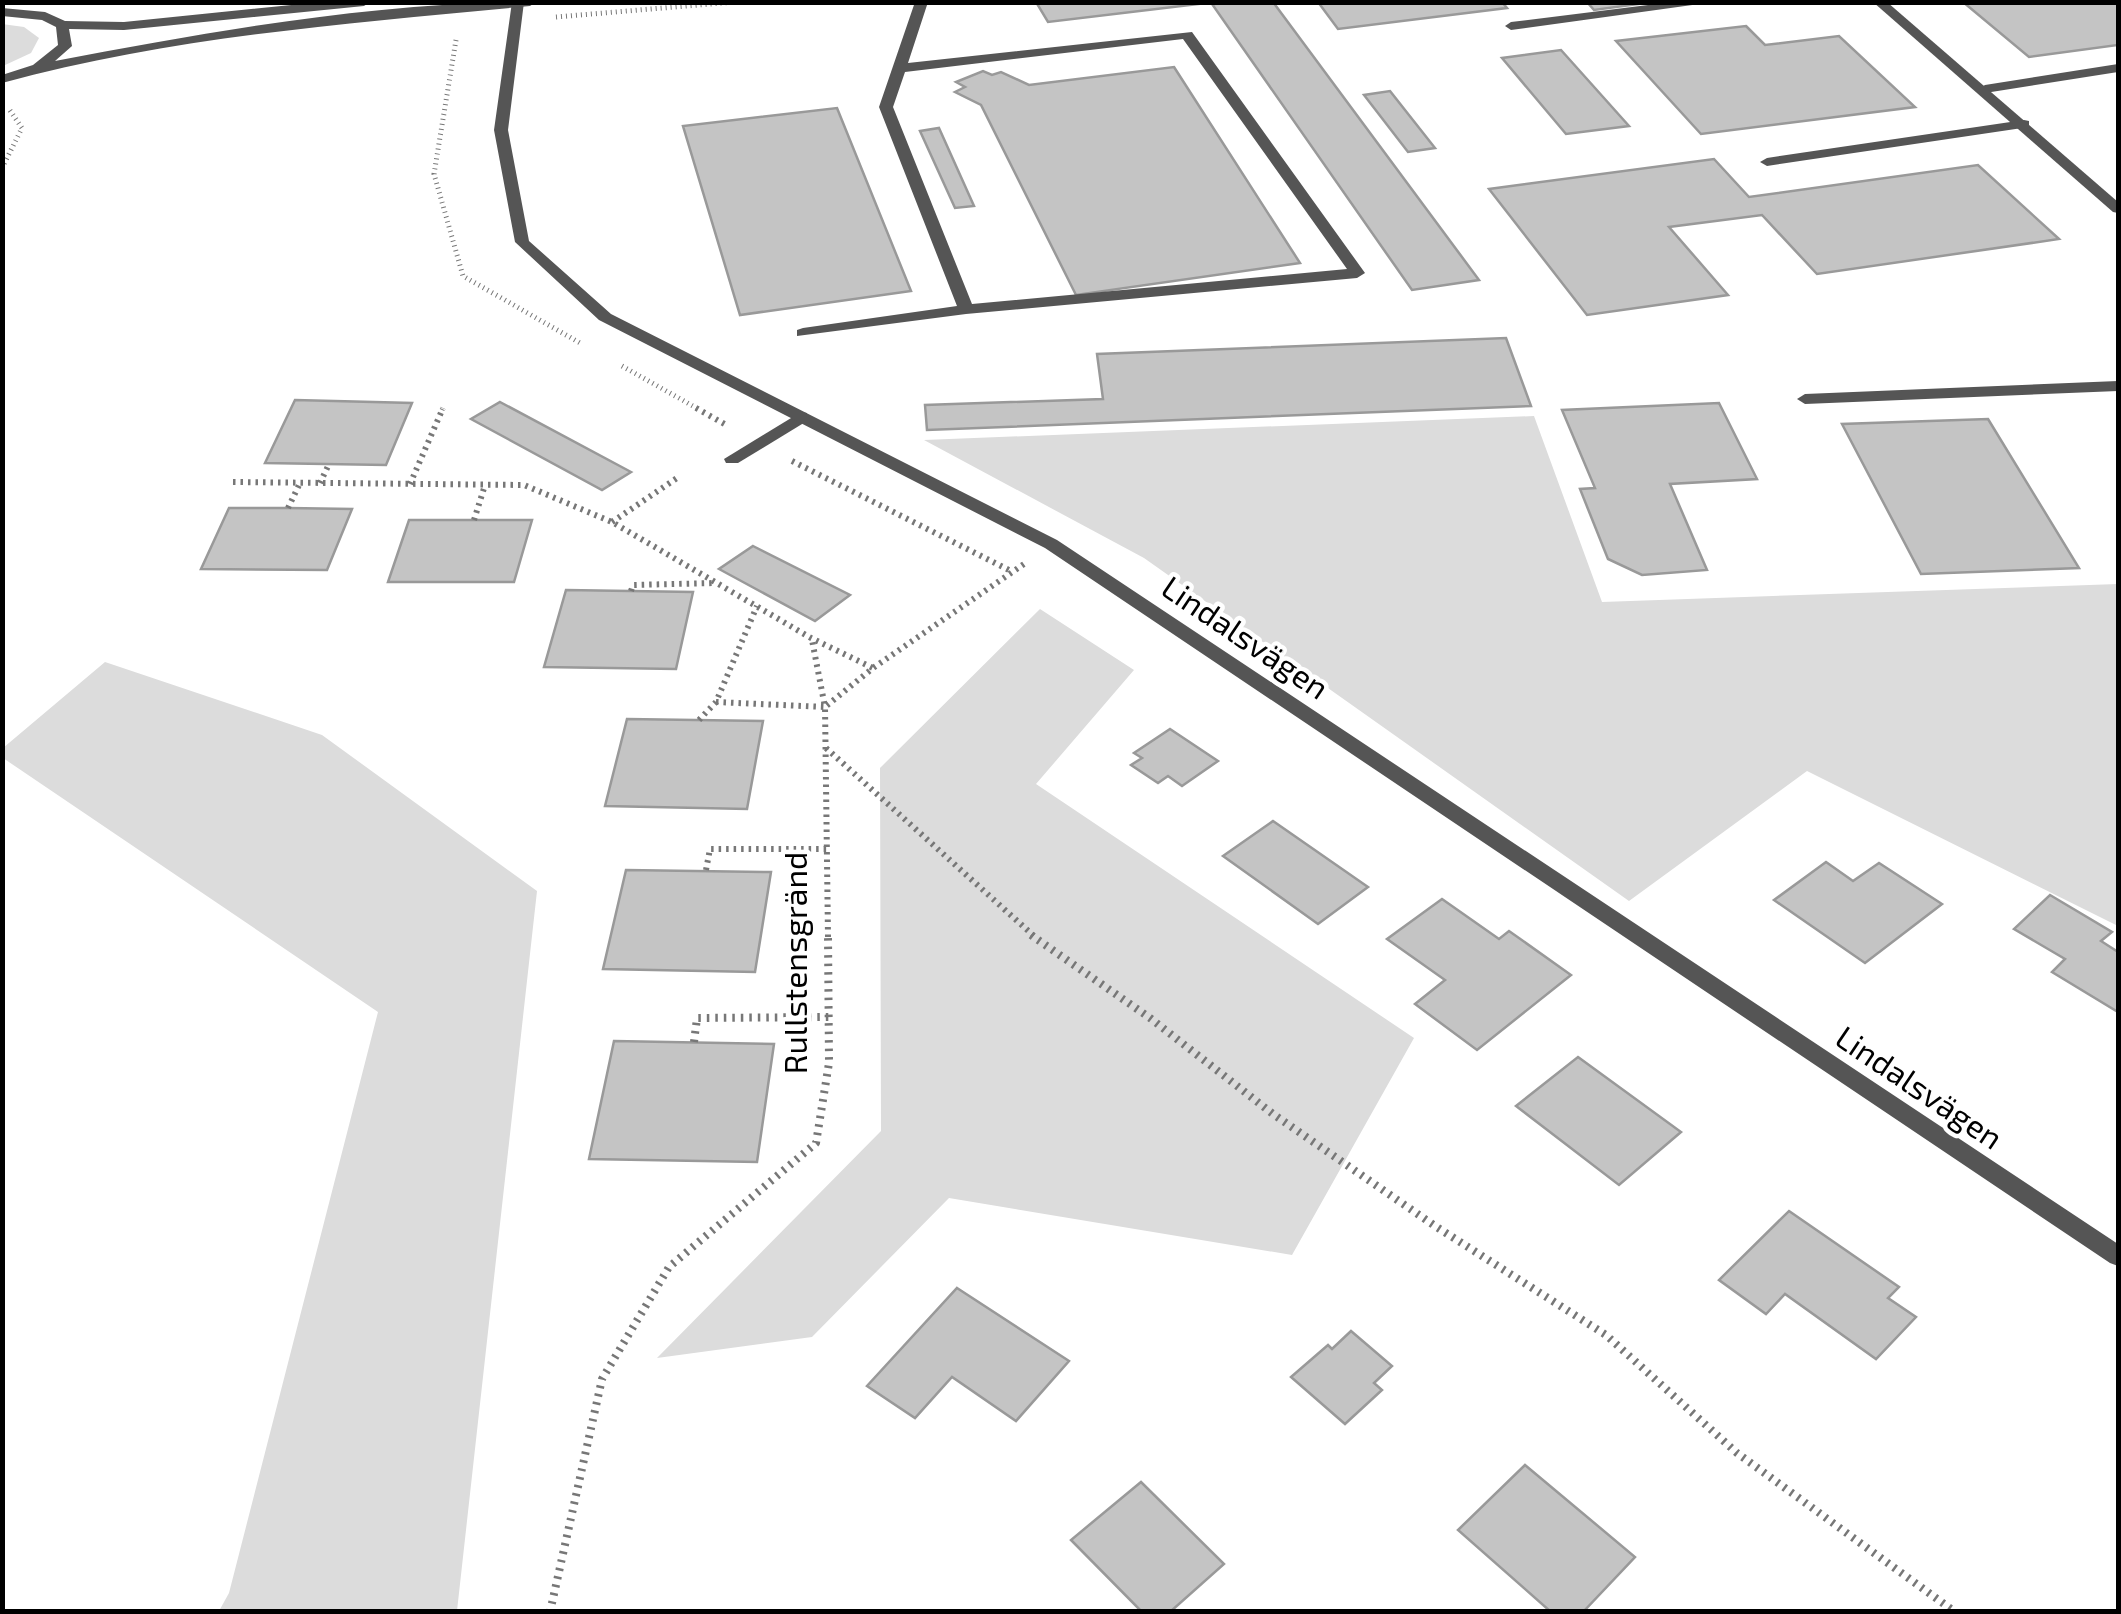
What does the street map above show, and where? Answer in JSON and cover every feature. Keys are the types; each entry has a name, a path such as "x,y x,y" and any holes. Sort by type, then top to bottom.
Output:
{"street":[{"path":"2,12 43,10 62,25 124,26 364,2"},
{"path":"5,80 38,68 247,29 518,9 530,2"},
{"path":"922,2 886,107 966,309"},
{"path":"1511,26 1708,2"},
{"path":"1879,2 2118,209"},
{"name":"Lindalsvägen","path":"518,9 501,130 522,242 605,317 1050,544 2118,1256"},
{"path":"38,68 65,46 62,25"},
{"path":"803,333 966,309 1357,273 1187,35 901,68"},
{"path":"1984,89 2118,68"},
{"path":"1766,162 2024,124"},
{"path":"1805,400 2118,386"},
{"path":"732,459 801,417"}],"path":[{"path":"518,9 734,2"},
{"path":"2,168 22,128 5,104"},
{"path":"410,484 444,406"},
{"path":"320,483 328,464"},
{"path":"612,522 680,476"},
{"path":"233,482 524,486 612,522 811,638 873,668"},
{"path":"288,508 300,483"},
{"path":"474,520 484,485"},
{"path":"716,702 825,707 873,668 1050,544"},
{"path":"630,591 632,585 716,583"},
{"path":"699,720 716,702 757,606"},
{"name":"Rullstensgränd","path":"550,1612 602,1379 669,1267 816,1143 830,1064 825,707 811,638"},
{"path":"826,748 1029,934 1435,1226 1606,1335 1737,1453 1955,1612"},
{"path":"706,870 710,849 827,848"},
{"path":"694,1042 698,1018 829,1017"}],"shaded area":[{"path":"2,24 24,27 39,38 31,53 3,66"},
{"path":"1534,416 1602,602 2118,584 2118,926 1807,771 1629,901 1144,558 924,440"},
{"path":"1040,609 1134,670 1036,784 1414,1038 1292,1255 949,1198 812,1337 657,1358 881,1131 880,768"},
{"path":"105,662 322,735 537,891 457,1611 219,1611 229,1593 378,1012 3,758 3,748"}],"building":[{"path":"1036,2 1215,2 1048,22"},
{"path":"1273,2 1479,280 1412,290 1212,4"},
{"path":"1318,2 1502,2 1507,8 1338,29"},
{"path":"1587,2 1653,2 1594,10"},
{"path":"1963,2 2118,2 2118,45 2029,57"},
{"path":"1746,26 1765,45 1839,36 1915,107 1701,134 1616,41"},
{"path":"1561,50 1629,126 1566,134 1502,58"},
{"path":"1174,67 1300,263 1076,295 981,105 955,92 965,87 956,82 983,71 992,75 1001,72 1029,85"},
{"path":"1390,91 1435,148 1408,152 1364,95"},
{"path":"837,108 911,291 740,315 683,126"},
{"path":"939,128 974,206 955,208 920,131"},
{"path":"1714,159 1749,197 1978,165 2059,239 1817,274 1762,215 1669,227 1728,295 1587,315 1489,189"},
{"path":"1506,338 1531,406 927,430 925,405 1103,399 1097,354"},
{"path":"295,400 412,403 386,465 265,463"},
{"path":"500,402 631,472 602,490 471,419"},
{"path":"1719,403 1757,479 1670,484 1707,570 1642,575 1608,559 1580,489 1595,488 1562,410"},
{"path":"1988,419 2079,568 1921,574 1842,424"},
{"path":"229,508 352,509 327,570 201,569"},
{"path":"409,520 532,520 514,582 388,582"},
{"path":"753,546 850,595 815,621 719,569"},
{"path":"566,590 693,592 676,669 544,667"},
{"path":"627,719 763,721 747,809 605,806"},
{"path":"1170,729 1218,761 1182,786 1168,776 1158,783 1131,765 1142,758 1134,753"},
{"path":"1273,821 1368,887 1318,924 1223,856"},
{"path":"1826,862 1853,881 1879,863 1942,904 1865,963 1774,900"},
{"path":"626,870 771,872 755,972 603,969"},
{"path":"2050,895 2112,932 2101,941 2118,952 2118,1012 2052,972 2065,959 2014,929"},
{"path":"1442,899 1499,939 1509,931 1571,975 1477,1050 1415,1004 1445,980 1387,939"},
{"path":"614,1041 774,1044 757,1162 589,1159"},
{"path":"1578,1057 1681,1132 1619,1185 1516,1106"},
{"path":"1789,1211 1899,1287 1888,1298 1916,1317 1876,1359 1785,1294 1766,1314 1719,1280"},
{"path":"957,1288 1069,1361 1016,1421 952,1377 915,1418 867,1386"},
{"path":"1351,1331 1392,1366 1374,1383 1382,1390 1345,1424 1291,1377"},
{"path":"1525,1465 1635,1557 1583,1612 1551,1612 1458,1530"},
{"path":"1141,1482 1224,1564 1170,1612 1142,1612 1071,1540"}]}
